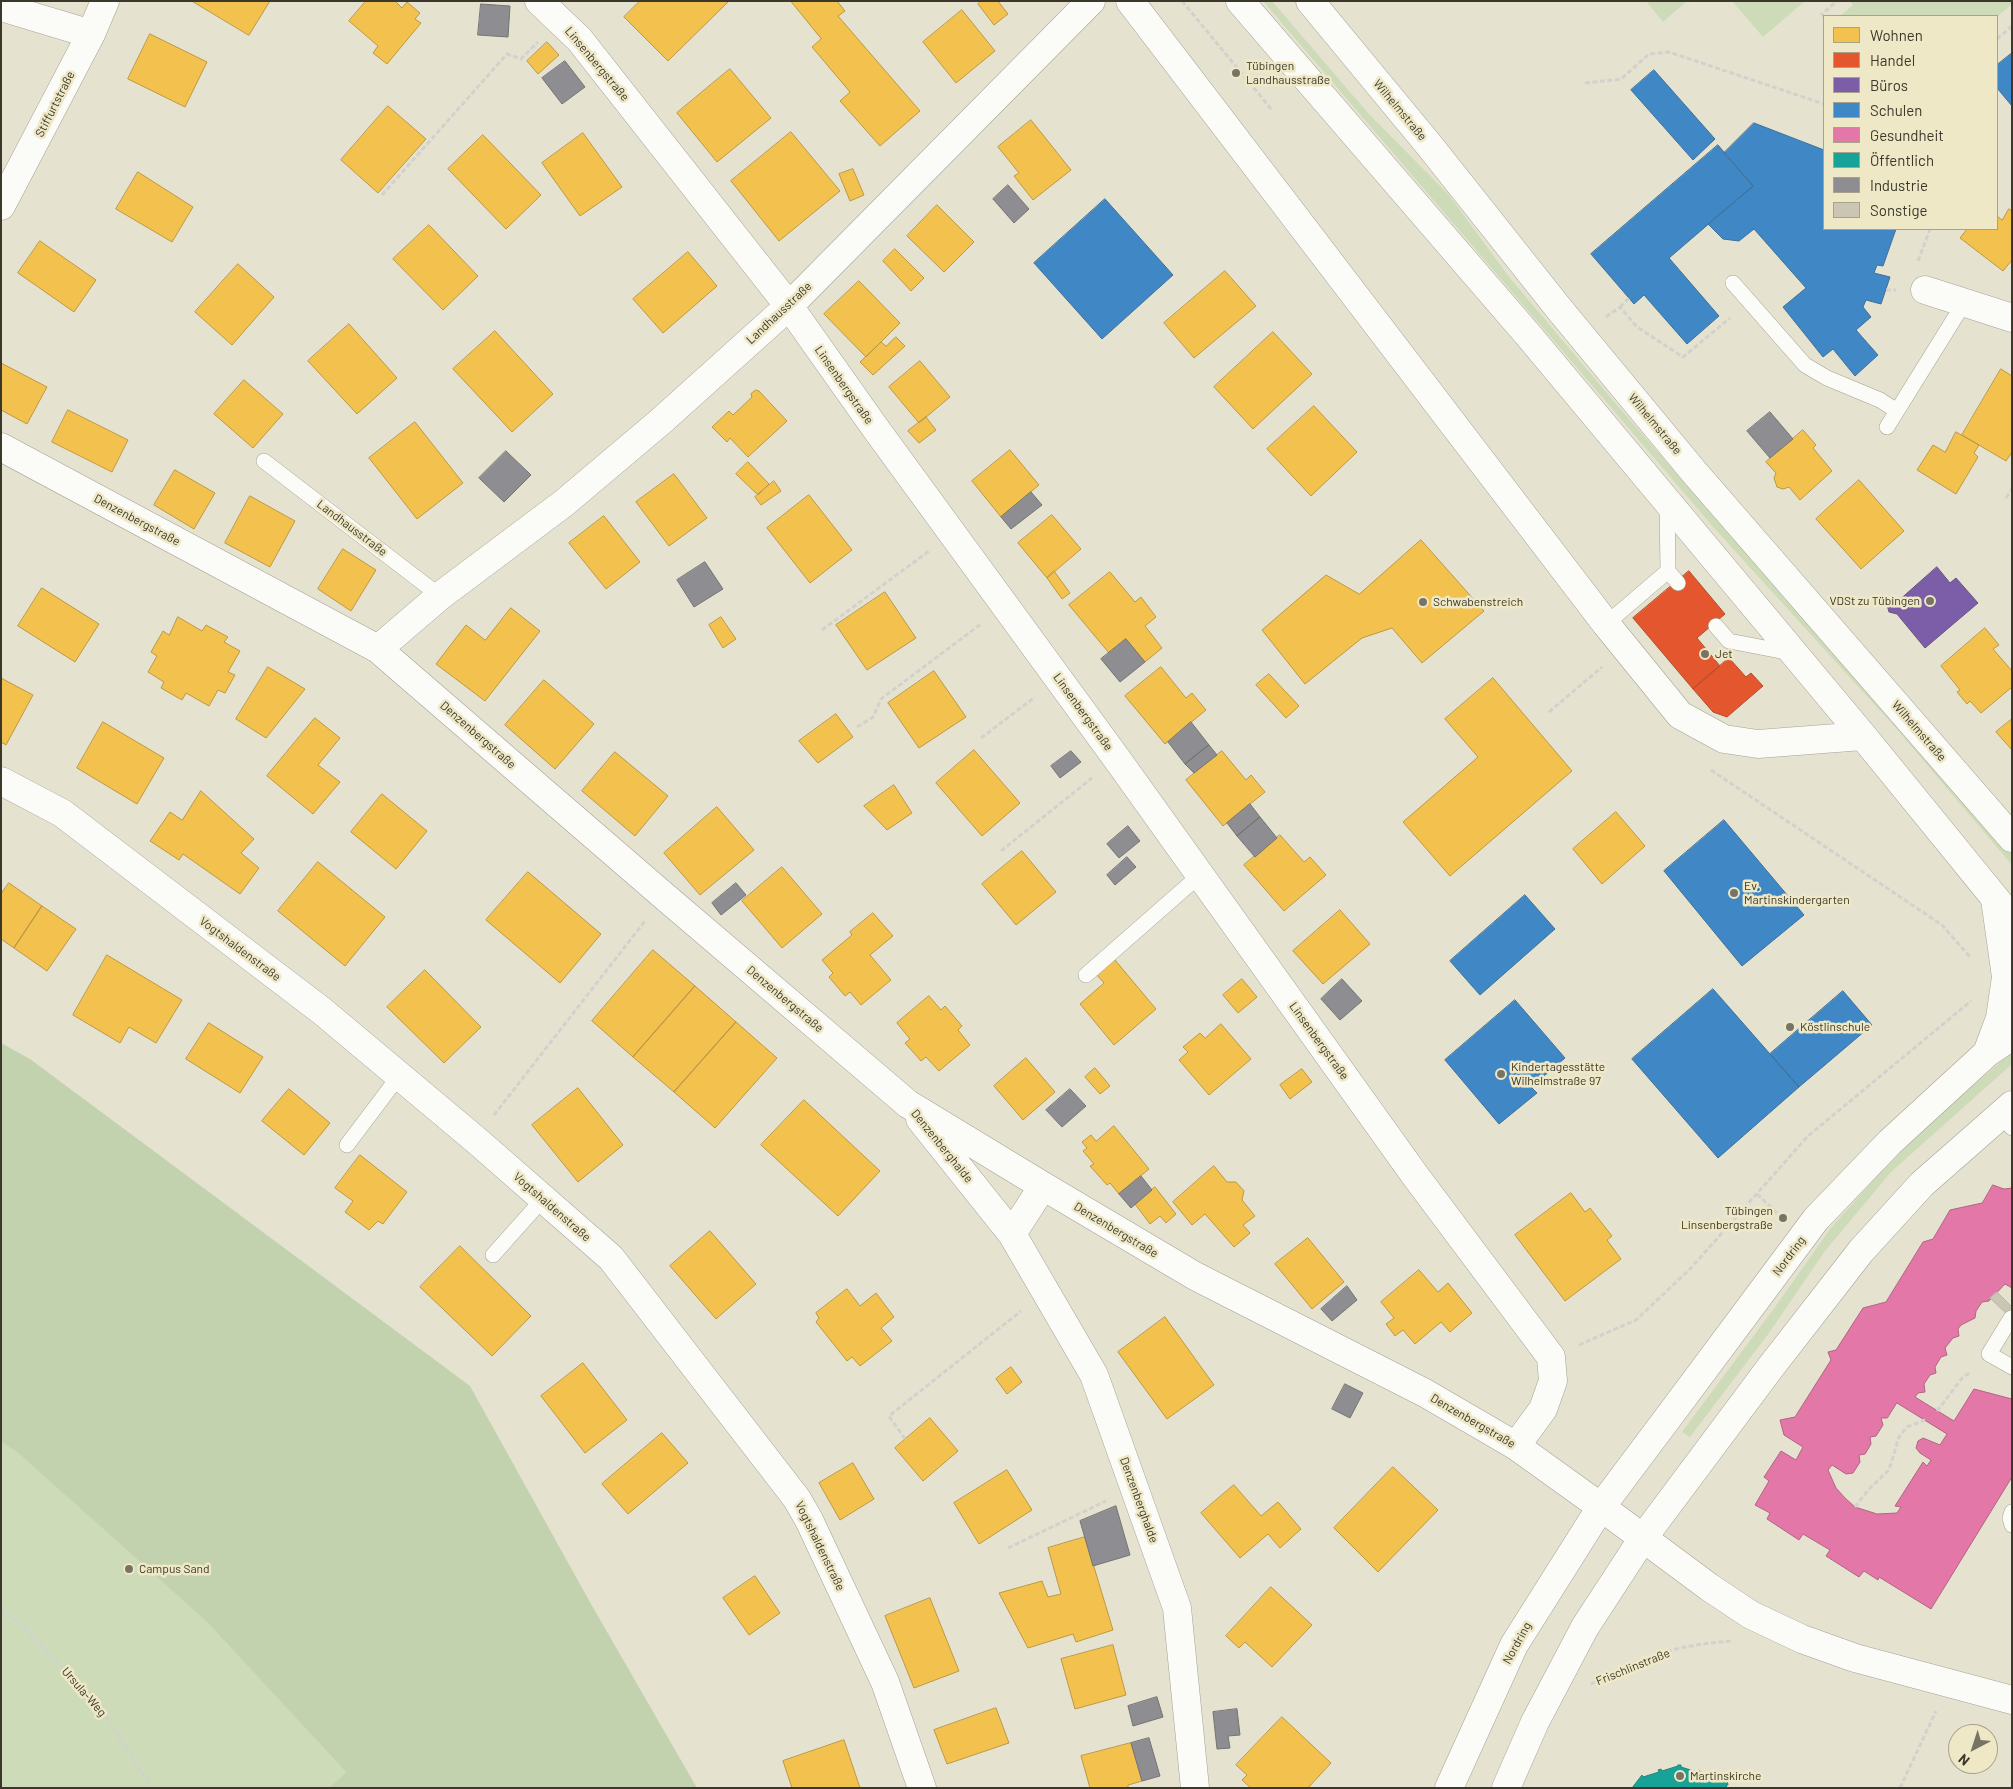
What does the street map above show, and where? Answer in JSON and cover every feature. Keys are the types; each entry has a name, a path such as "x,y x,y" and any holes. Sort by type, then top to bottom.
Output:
{"street":[{"name":"Stiffurtstraße","path":"1,206 91,34 105,1"},
{"name":"Linsenbergstraße","path":"539,1 579,39 789,306 1414,1174 1551,1357"},
{"name":"Landhausstraße","path":"378,649 440,596 564,503 660,422 789,306 1092,1"},
{"path":"1130,1 1606,624 1680,715 1724,739 1758,744 1863,736"},
{"path":"1240,1 1529,336 1863,736 2004,909 2006,977 2000,1018 1987,1053"},
{"name":"Wilhelmstraße","path":"1310,1 1429,145 1581,336 1694,472 2012,838"},
{"path":"1,7 91,34"},
{"path":"1925,290 2012,318"},
{"name":"Denzenbergstraße","path":"1,447 378,649 908,1104 1195,1276 1425,1393 1516,1446 1600,1508"},
{"name":"Vogtshaldenstraße","path":"1,781 62,812 322,1011 476,1140 611,1258 798,1499 810,1520 885,1682 922,1788"},
{"name":"Nordring","path":"1450,1788 1514,1645 1600,1508 1816,1219 1890,1142 1987,1053 2012,1036"},
{"name":"Denzenberghalde","path":"908,1104 1012,1234 1094,1374 1177,1608 1195,1788"},
{"path":"1506,1788 1534,1722 1586,1627 1643,1538 1770,1368 1861,1251 1922,1184 2008,1116"},
{"path":"1012,1234 1042,1186"},
{"path":"1516,1446 1542,1409 1553,1381 1551,1357"},
{"path":"1600,1508 1709,1588 1751,1615 1802,1639 1855,1658 2010,1693"}],"lane":[{"path":"1733,283 1805,366 1827,378 1880,400 1897,411"},
{"path":"1887,427 1964,303"},
{"name":"Landhausstraße","path":"264,461 440,596"},
{"path":"1667,502 1668,571 1678,583"},
{"path":"1606,624 1668,571"},
{"path":"1716,626 1729,641 1793,653"},
{"path":"1086,975 1200,875"},
{"path":"347,1145 399,1076"},
{"path":"493,1256 543,1199"},
{"path":"2011,1318 1990,1354 2012,1367"},
{"path":"2012,1512 2010,1518 2012,1525"}],"path":[{"path":"1182,1 1272,110"},
{"path":"1823,16 1822,14 1837,1"},
{"path":"1998,38 2012,26"},
{"path":"382,195 507,54 521,59 543,38"},
{"path":"1585,83 1621,79 1649,54 1669,52 1823,104"},
{"path":"1581,336 1629,298"},
{"path":"1620,307 1637,327 1683,357 1725,322"},
{"path":"2006,498 2012,489"},
{"path":"822,630 952,534"},
{"path":"857,727 873,717 881,699 1005,606"},
{"path":"1549,712 1626,648"},
{"path":"982,738 1058,679"},
{"path":"1001,851 1117,759"},
{"path":"1710,769 1942,924 1971,958"},
{"path":"476,1140 664,896"},
{"path":"1551,1357 1636,1320 1692,1268 1808,1136 1976,996"},
{"path":"1757,1194 1783,1218"},
{"path":"906,1439 889,1416 1045,1291"},
{"path":"1937,1411 1963,1377 1981,1365 1990,1354"},
{"path":"1855,1506 1889,1470 1899,1437 1906,1427 1925,1420"},
{"path":"1008,1548 1078,1514"},
{"name":"Ursula-Weg","path":"1,1608 21,1624 103,1712 152,1788"},
{"name":"Frischlinstraße","path":"1584,1688 1618,1671 1667,1652 1741,1639"},
{"path":"1900,1788 1939,1704"}],"green space":[{"path":"1263,1 1272,1 1368,113 1448,194 1510,278 1727,532 1845,661 2012,855 2012,865 1895,727 1715,529"},
{"path":"1646,1 1687,1 1663,22"},
{"path":"1732,1 1805,1 1763,37"},
{"path":"1850,1 2012,1 2012,4 1998,16 1841,15 1853,5"},
{"path":"1,1043 30,1059 470,1386 591,1604 697,1788 329,1788 346,1772 207,1622 17,1452 1,1442"},
{"path":"2012,1052 2012,1064 1891,1172 1825,1251 1769,1333 1690,1437 1682,1432 1778,1303 1830,1229 1876,1177 1931,1122"},
{"path":"1,1442 17,1452 207,1622 346,1772 329,1788 1,1788"}],"building: Wohnen":[{"path":"192,1 270,1 249,35"},
{"path":"366,1 395,1 402,8 407,2 420,13 415,19 421,23 387,64 373,53 378,46 349,21"},
{"path":"640,1 729,1 668,61 624,17"},
{"path":"791,1 837,1 845,11 838,16 920,111 880,146 840,101 850,92 812,47 821,39"},
{"path":"981,1 998,1 1008,14 994,25 978,4"},
{"path":"962,10 995,51 956,83 923,42"},
{"path":"150,34 207,62 185,107 128,79"},
{"path":"547,42 559,55 538,74 527,61"},
{"path":"730,69 771,118 717,162 677,113"},
{"path":"388,106 426,139 378,193 341,160"},
{"path":"1031,120 1071,170 1033,200 1014,176 1019,173 998,147"},
{"path":"791,132 840,191 779,241 731,181"},
{"path":"583,133 622,187 580,216 542,163"},
{"path":"483,135 541,195 506,229 448,169"},
{"path":"853,169 864,195 850,201 839,174"},
{"path":"138,172 193,207 172,242 116,209"},
{"path":"937,205 974,242 944,272 907,236"},
{"path":"2009,209 2012,211 2012,260 2003,271 1960,238 1966,230 1998,230 1998,217 2002,220"},
{"path":"429,225 478,276 443,310 393,259"},
{"path":"40,241 96,280 74,312 18,273"},
{"path":"895,249 924,278 911,291 883,261"},
{"path":"688,252 717,286 663,333 633,299"},
{"path":"238,264 274,297 232,345 195,312"},
{"path":"1225,271 1256,306 1194,358 1164,323"},
{"path":"859,281 900,323 866,357 824,314"},
{"path":"349,324 397,378 357,414 308,361"},
{"path":"495,331 553,394 512,432 453,369"},
{"path":"1273,332 1312,374 1253,429 1214,387"},
{"path":"896,337 905,346 873,375 860,362 881,342 886,346"},
{"path":"920,361 950,397 919,423 889,387"},
{"path":"1,363 47,387 27,424 1,410"},
{"path":"2001,369 2012,376 2012,452 2006,461 1962,435"},
{"path":"244,380 283,414 253,448 214,414"},
{"path":"756,390 787,421 748,457 730,438 727,442 712,427 729,411 733,415 752,397 751,394"},
{"path":"1314,406 1357,452 1311,496 1267,449"},
{"path":"68,410 128,440 112,472 52,442"},
{"path":"926,417 936,430 919,443 908,431"},
{"path":"415,422 463,483 417,519 369,458"},
{"path":"1803,430 1816,445 1813,448 1832,471 1800,500 1789,487 1783,489 1777,487 1774,478 1776,473 1766,462"},
{"path":"1956,432 1979,445 1974,453 1978,457 1956,494 1917,470 1933,445 1945,452"},
{"path":"1010,450 1039,485 1001,517 972,481"},
{"path":"748,462 769,484 758,495 736,474"},
{"path":"175,470 215,493 194,529 154,505"},
{"path":"674,474 707,518 669,546 636,502"},
{"path":"1859,480 1904,531 1861,569 1816,519"},
{"path":"774,481 781,491 761,505 755,497"},
{"path":"809,495 852,550 810,583 767,528"},
{"path":"250,496 295,521 270,567 225,543"},
{"path":"1052,515 1081,549 1047,578 1018,543"},
{"path":"604,516 640,562 606,589 569,543"},
{"path":"1421,540 1484,611 1422,663 1392,628 1362,638 1305,684 1262,630 1326,575 1359,594"},
{"path":"343,549 376,570 351,611 318,589"},
{"path":"1054,571 1070,593 1062,599 1047,578"},
{"path":"1110,572 1135,602 1141,597 1156,617 1145,626 1162,648 1145,662 1126,639 1109,653 1069,605"},
{"path":"42,588 99,624 75,662 18,626"},
{"path":"885,592 916,638 867,670 836,625"},
{"path":"511,608 540,631 485,701 436,664 466,625 485,640"},
{"path":"178,617 202,631 206,625 228,637 224,642 240,651 228,672 235,675 225,693 218,690 209,706 186,693 182,700 161,688 164,682 148,672 157,656 151,652 163,631 169,635"},
{"path":"721,617 736,639 723,648 709,625"},
{"path":"1985,628 1999,645 1993,649 2012,671 2012,687 1981,713 1970,701 1967,704 1957,692 1960,690 1941,666"},
{"path":"268,667 305,689 266,738 236,719"},
{"path":"1161,667 1186,698 1192,693 1206,710 1165,744 1125,696"},
{"path":"934,671 966,717 919,748 888,703"},
{"path":"1269,674 1299,706 1286,718 1256,685"},
{"path":"1,678 33,695 6,745 1,742"},
{"path":"1493,678 1572,771 1450,876 1403,822 1478,757 1445,719"},
{"path":"544,680 594,724 555,769 505,725"},
{"path":"836,714 853,737 818,763 799,741"},
{"path":"315,718 340,738 318,765 340,782 313,814 267,776"},
{"path":"2012,719 2012,750 1996,732"},
{"path":"103,722 164,758 137,804 77,768"},
{"path":"974,750 1020,803 982,836 936,783"},
{"path":"1222,751 1246,780 1251,775 1265,792 1223,826 1186,780"},
{"path":"615,752 668,796 635,836 582,791"},
{"path":"894,785 912,813 887,830 864,806"},
{"path":"201,791 254,839 241,853 259,868 240,894 183,854 179,860 150,841 170,812 182,820"},
{"path":"382,794 427,831 396,869 351,832"},
{"path":"717,807 754,850 700,895 664,853"},
{"path":"1616,812 1645,846 1602,884 1573,849"},
{"path":"1280,835 1304,862 1310,857 1326,875 1284,911 1244,865"},
{"path":"1022,851 1056,892 1016,925 982,884"},
{"path":"318,862 385,917 345,966 278,911"},
{"path":"782,867 822,914 782,948 742,901"},
{"path":"528,872 601,934 560,983 486,920"},
{"path":"9,883 42,906 14,948 1,939 1,894"},
{"path":"42,906 76,929 47,971 14,948"},
{"path":"1340,910 1370,944 1323,984 1293,951"},
{"path":"873,913 893,936 870,955 891,980 861,1005 850,992 845,996 829,977 833,973 822,960 852,935 850,932"},
{"path":"653,950 695,986 633,1057 592,1021"},
{"path":"107,955 182,1000 156,1043 129,1027 120,1043 73,1015"},
{"path":"1115,960 1156,1009 1114,1045 1080,1004 1104,983 1097,975"},
{"path":"425,970 481,1027 444,1063 387,1007"},
{"path":"1242,979 1257,997 1238,1013 1223,995"},
{"path":"695,986 736,1022 674,1092 633,1057"},
{"path":"929,996 941,1010 945,1006 962,1026 958,1030 970,1045 939,1071 926,1057 921,1061 905,1043 910,1039 897,1023"},
{"path":"736,1022 777,1058 715,1128 674,1092"},
{"path":"209,1023 263,1057 240,1093 186,1059"},
{"path":"1221,1024 1251,1059 1209,1095 1179,1060 1188,1052 1183,1047 1200,1033 1205,1038"},
{"path":"1026,1058 1055,1092 1023,1120 994,1086"},
{"path":"1095,1068 1110,1086 1100,1094 1085,1077"},
{"path":"1302,1069 1312,1082 1290,1099 1280,1085"},
{"path":"578,1088 623,1145 578,1182 532,1125"},
{"path":"289,1089 330,1123 304,1155 262,1121"},
{"path":"804,1100 880,1171 838,1216 761,1145"},
{"path":"1114,1126 1149,1169 1119,1194 1110,1183 1107,1185 1090,1166 1094,1164 1083,1151 1087,1148 1082,1142 1091,1135 1096,1141"},
{"path":"360,1155 407,1192 383,1224 378,1221 369,1230 345,1212 353,1201 335,1188"},
{"path":"1214,1166 1227,1182 1236,1182 1244,1191 1242,1200 1255,1216 1243,1225 1250,1233 1234,1247 1205,1214 1192,1225 1173,1202"},
{"path":"1155,1187 1176,1214 1166,1223 1160,1216 1150,1224 1135,1204"},
{"path":"1571,1193 1585,1212 1590,1208 1612,1236 1607,1240 1621,1259 1565,1301 1515,1235"},
{"path":"710,1231 756,1284 716,1319 670,1266"},
{"path":"1308,1238 1344,1282 1312,1309 1275,1264"},
{"path":"460,1246 531,1316 492,1356 420,1287"},
{"path":"1419,1270 1438,1292 1448,1283 1472,1313 1450,1332 1441,1322 1415,1344 1403,1330 1395,1336 1386,1324 1394,1318 1381,1302"},
{"path":"847,1289 860,1306 876,1293 894,1317 881,1328 892,1341 860,1366 852,1357 847,1361 816,1322 819,1318 816,1313"},
{"path":"1165,1317 1214,1385 1167,1419 1118,1352"},
{"path":"583,1363 627,1420 585,1453 541,1396"},
{"path":"1011,1367 1022,1382 1007,1394 996,1379"},
{"path":"930,1418 958,1451 923,1481 895,1448"},
{"path":"662,1433 688,1463 628,1514 602,1484"},
{"path":"853,1463 874,1499 840,1520 819,1483"},
{"path":"1393,1467 1438,1510 1378,1572 1334,1528"},
{"path":"1007,1470 1032,1510 979,1544 954,1503"},
{"path":"1234,1485 1261,1516 1278,1502 1301,1529 1280,1548 1268,1534 1240,1558 1201,1513"},
{"path":"1085,1537 1113,1630 1076,1642 1073,1634 1028,1648 999,1593 1042,1581 1048,1597 1061,1594 1048,1548"},
{"path":"755,1576 780,1613 749,1635 723,1598"},
{"path":"1271,1587 1312,1625 1272,1667 1245,1642 1239,1648 1226,1636"},
{"path":"930,1598 959,1671 914,1688 885,1616"},
{"path":"1113,1645 1126,1695 1075,1709 1061,1659"},
{"path":"996,1708 1009,1743 947,1764 934,1730"},
{"path":"1282,1717 1331,1763 1308,1788 1251,1788 1242,1780 1247,1775 1236,1765"},
{"path":"844,1740 860,1788 792,1788 783,1761"},
{"path":"1131,1743 1142,1781 1128,1785 1128,1788 1090,1788 1081,1756"}],"building: Handel":[{"path":"1689,571 1725,614 1697,638 1720,666 1693,689 1633,618"},
{"path":"1729,658 1746,677 1751,673 1763,686 1727,717 1713,712 1693,689"}],"building: Büros":[{"path":"1937,567 1950,583 1956,578 1978,603 1925,648 1897,614 1889,612 1887,605 1891,600 1899,600"}],"building: Schulen":[{"path":"2012,53 2012,106 1998,89 1998,64"},
{"path":"1654,70 1715,139 1693,160 1631,90"},
{"path":"1754,123 1823,150 1823,230 1896,230 1883,266 1877,265 1874,273 1890,277 1881,304 1866,300 1863,307 1871,317 1856,330 1878,355 1855,376 1833,349 1823,357 1783,307 1806,288 1754,229 1739,241 1723,239 1708,224 1753,186 1724,153"},
{"path":"1718,145 1753,186 1669,258 1719,316 1687,344 1644,295 1634,304 1591,254"},
{"path":"1105,199 1173,275 1102,339 1034,263"},
{"name":"Ev. Martinskindergarten","path":"1724,820 1804,915 1742,966 1664,871"},
{"path":"1525,895 1555,929 1480,995 1450,961"},
{"path":"1713,989 1799,1087 1718,1158 1632,1059"},
{"path":"1843,991 1872,1025 1799,1087 1770,1054"},
{"name":"Kindertagesstätte Wilhelmstraße 97","path":"1515,1000 1565,1058 1531,1087 1537,1093 1499,1124 1445,1060"}],"building: Gesundheit":[{"path":"1993,1185 2004,1189 2012,1188 2012,1288 2005,1284 1989,1301 1982,1302 1976,1311 1975,1318 1961,1325 1958,1329 1959,1336 1953,1338 1945,1348 1947,1355 1941,1357 1935,1367 1936,1373 1930,1375 1924,1384 1925,1392 1918,1393 1915,1397 1954,1421 1974,1389 2012,1399 2012,1477 1931,1609 1879,1577 1878,1580 1864,1571 1859,1577 1826,1556 1830,1550 1803,1534 1799,1540 1767,1519 1770,1513 1755,1505 1769,1481 1764,1477 1781,1451 1796,1460 1803,1447 1784,1435 1780,1420 1795,1417 1831,1360 1828,1352 1836,1350 1863,1308 1886,1302 1923,1242 1933,1239 1950,1210 1982,1203","holes":["1897,1403 1947,1434 1940,1445 1923,1438 1918,1441 1916,1448 1931,1460 1927,1466 1923,1462 1895,1506 1901,1507 1897,1513 1877,1514 1855,1507 1836,1488 1828,1470 1832,1465 1846,1474 1853,1473 1860,1462 1859,1455 1865,1454 1871,1444 1870,1437 1876,1436 1883,1425 1881,1418 1887,1418"]}],"building: Öffentlich":[{"name":"Martinskirche","path":"1678,1765 1727,1780 1727,1788 1632,1788 1642,1775 1643,1777 1659,1772 1658,1770 1661,1769 1662,1771"}],"building: Industrie":[{"path":"481,4 510,6 508,37 478,35"},
{"path":"565,61 585,87 562,104 542,78"},
{"path":"1008,185 1029,209 1014,223 993,199"},
{"path":"1770,412 1793,439 1770,458 1747,431"},
{"path":"506,451 531,475 504,502 479,478"},
{"path":"1031,492 1042,505 1011,529 1001,517"},
{"path":"705,562 723,589 694,607 677,580"},
{"path":"1126,639 1145,662 1120,682 1101,659"},
{"path":"1191,722 1209,745 1185,764 1168,742"},
{"path":"1209,745 1217,755 1194,773 1185,764"},
{"path":"1071,751 1081,762 1060,778 1051,766"},
{"path":"1250,804 1260,817 1237,836 1227,823"},
{"path":"1260,817 1277,838 1255,857 1237,836"},
{"path":"1128,826 1140,841 1119,858 1107,844"},
{"path":"1127,857 1136,867 1115,885 1107,875"},
{"path":"736,883 746,895 721,915 712,903"},
{"path":"1342,979 1362,1001 1340,1020 1321,999"},
{"path":"1070,1089 1086,1106 1062,1127 1046,1110"},
{"path":"1141,1176 1152,1190 1131,1208 1119,1194"},
{"path":"1347,1286 1357,1300 1332,1321 1321,1309"},
{"path":"1345,1384 1363,1393 1350,1418 1332,1409"},
{"path":"1116,1506 1130,1555 1093,1566 1080,1521"},
{"path":"1157,1697 1163,1717 1133,1726 1128,1706"},
{"path":"1237,1709 1240,1735 1228,1736 1230,1748 1217,1749 1213,1712"},
{"path":"1149,1738 1160,1776 1142,1781 1131,1743"}],"building: Sonstige":[{"path":"1997,1292 2012,1307 2012,1319 1990,1298"}],"place":[{"name":"Tübingen Landhausstraße","path":"1236,73"},
{"name":"VDSt zu Tübingen","path":"1930,601"},
{"name":"Schwabenstreich","path":"1423,602"},
{"name":"Jet","path":"1705,654"},
{"name":"Ev. Martinskindergarten","path":"1734,893"},
{"name":"Köstlinschule","path":"1790,1027"},
{"name":"Kindertagesstätte Wilhelmstraße 97","path":"1501,1074"},
{"name":"Tübingen Linsenbergstraße","path":"1783,1218"},
{"name":"Campus Sand","path":"129,1569"},
{"name":"Martinskirche","path":"1680,1776"}]}
